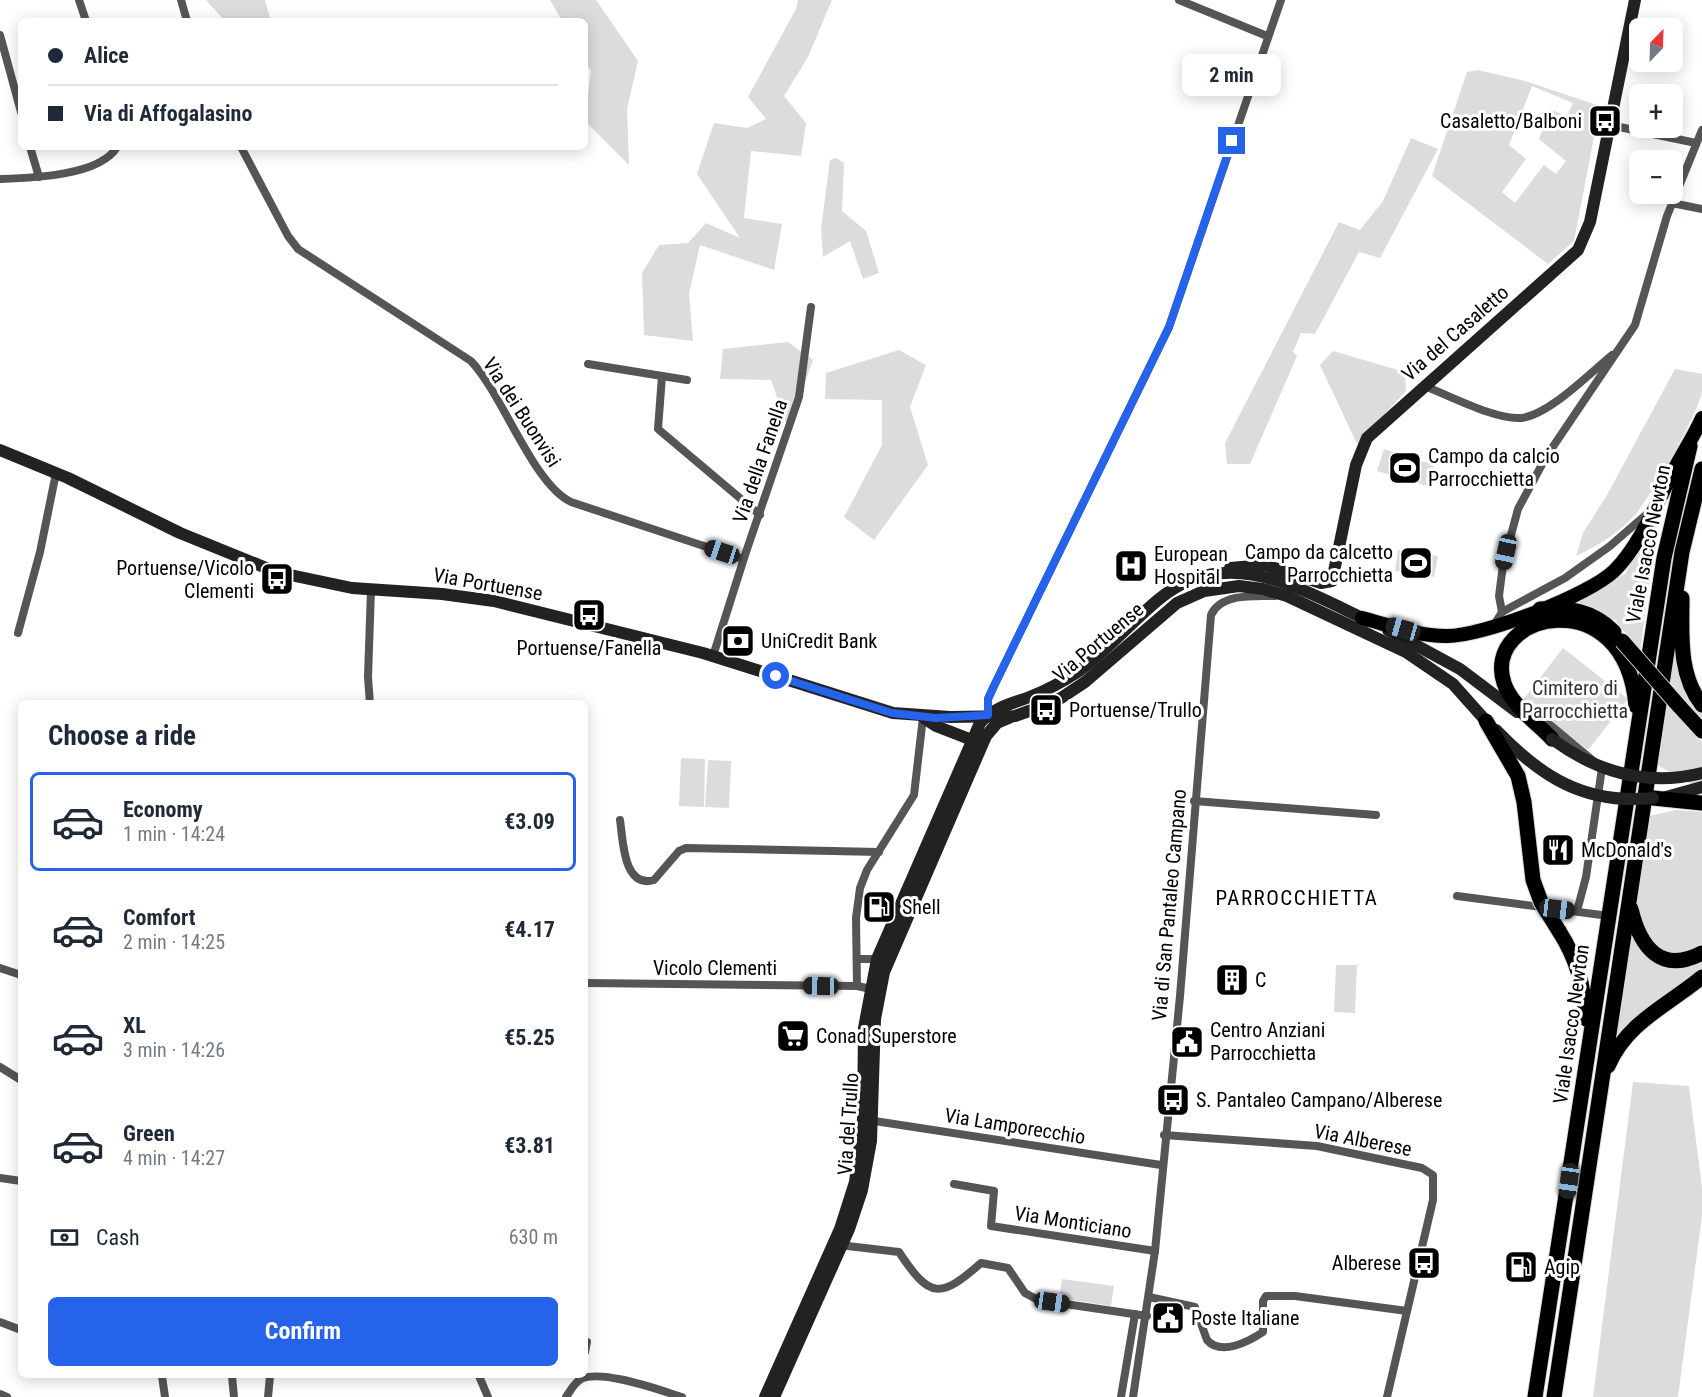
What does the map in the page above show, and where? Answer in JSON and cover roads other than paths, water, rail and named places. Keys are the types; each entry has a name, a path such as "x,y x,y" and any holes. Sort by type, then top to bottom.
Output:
{"highway":[{"name":"Viale Isacco Newton","path":"1535,1397 1550,1312 1664,558 1696,448"},
{"name":"Viale Isacco Newton","path":"1554,1397 1682,552 1702,470"},
{"path":"1682,552 1683,661 1689,684 1702,705"},
{"path":"1540,609 1581,611 1598,618 1622,641 1702,731"},
{"path":"1552,739 1507,689 1502,674 1504,656 1519,635 1545,621 1565,620 1595,629 1618,649 1629,666 1634,687 1638,729"},
{"path":"1486,721 1518,776 1526,811 1533,880 1541,902 1575,961 1582,984 1588,1053"},
{"path":"1653,798 1702,803"},
{"path":"1629,900 1636,932 1642,943 1655,954 1679,960 1702,953"},
{"path":"1602,1080 1617,1049 1637,1023 1702,977"},
{"path":"1528,1397 1541,1358"},
{"path":"1560,1358 1562,1397"}],"main road":[{"name":"Via del Casaletto","path":"1215,574 1243,565 1265,564 1321,583 1332,580 1356,465 1371,433 1578,250 1590,222 1635,0"},
{"name":"Viale Isacco Newton","path":"1696,448 1700,426"},
{"path":"1362,618 1434,636 1464,636 1492,628 1588,589 1614,572 1658,501 1677,464 1696,448"},
{"name":"Via Portuense","path":"0,450 56,473 150,520 252,563 311,581 371,591 442,594 494,601 713,656 884,711 923,717 1015,716 1053,702 1077,689 1161,615 1189,597 1214,589 1239,586 1263,589 1287,596 1400,649 1429,666 1456,688 1530,764 1561,784 1612,798 1653,798 1702,787"},
{"name":"Via Portuense","path":"988,715 1000,706 1038,693 1065,680 1089,663 1162,597 1186,583 1215,574 1239,573 1273,579 1433,652 1489,689 1552,739 1592,764 1627,776 1661,779 1702,773"},
{"name":"Via del Trullo","path":"986,736 988,715"},
{"name":"Via del Trullo","path":"875,990 972,740 978,726 988,715"},
{"name":"Via del Trullo","path":"765,1397 786,1358 838,1245 855,1182 867,1120 864,1042 875,990 877,958 986,736 996,723 1015,716"},
{"name":"Via Portuense","path":"923,717 936,726 972,740"},
{"name":"Via del Trullo","path":"774,1397 786,1358"}],"street":[{"path":"80,0 85,18"},
{"path":"181,0 186,18"},
{"path":"1179,0 1267,36"},
{"path":"988,715 988,699 993,688 1169,327 1281,0"},
{"path":"0,35 18,101"},
{"path":"1610,125 1696,143"},
{"path":"1683,176 1702,130"},
{"path":"31,150 39,177"},
{"path":"0,179 39,177 103,161 114,150"},
{"name":"Via dei Buonvisi","path":"243,150 288,236 298,249 471,361 484,377 547,482 560,495 616,517 743,559"},
{"path":"1502,612 1499,596 1503,565 1518,509 1546,457 1631,333 1642,308 1672,204"},
{"path":"1677,204 1702,209"},
{"name":"Via della Fanella","path":"713,656 743,559 799,397 811,307"},
{"path":"1424,386 1498,414 1520,418 1539,411 1559,399 1619,349"},
{"path":"588,364 687,380"},
{"path":"662,376 658,429 760,515"},
{"path":"18,633 42,544 56,473"},
{"path":"1492,628 1502,612 1542,592 1635,527 1658,501"},
{"path":"370,700 368,677 371,591"},
{"name":"Via di San Pantaleo Campano","path":"1133,1397 1155,1251 1161,1165 1182,975 1194,801 1212,612 1220,603 1232,599 1287,596"},
{"path":"1524,703 1602,768 1586,877 1577,911"},
{"path":"857,986 859,893 864,875 914,795 923,717"},
{"path":"1194,801 1376,815"},
{"path":"620,820 629,869 635,877 644,881 654,880 679,851 686,848 879,852"},
{"path":"1457,896 1609,916"},
{"path":"858,959 877,958"},
{"path":"0,968 18,974"},
{"name":"Vicolo Clementi","path":"588,983 857,986 875,990"},
{"path":"0,1067 18,1078"},
{"name":"Via Lamporecchio","path":"867,1120 1161,1165"},
{"name":"Via Alberese","path":"1164,1135 1317,1146 1430,1172 1434,1179 1434,1200 1388,1397"},
{"path":"0,1178 18,1181"},
{"name":"Via Monticiano","path":"954,1184 994,1191 990,1226 1155,1251"},
{"path":"838,1245 899,1252 918,1279 933,1288 954,1286 981,1263 1008,1268 1025,1293 1038,1300 1147,1316"},
{"path":"1149,1297 1195,1307 1207,1340 1216,1347 1228,1348 1264,1330 1263,1301 1266,1296 1295,1296 1407,1311"},
{"path":"1121,1397 1135,1314"},
{"path":"0,1322 18,1329"},
{"path":"588,1377 643,1385 682,1397"},
{"path":"162,1378 165,1397"},
{"path":"232,1378 234,1397"},
{"path":"268,1397 270,1378"},
{"path":"480,1378 488,1397"},
{"path":"566,1397 581,1378"},
{"path":"642,1397 643,1385"},
{"path":"0,1394 7,1397"}],"place":[{"name":"Casaletto/Balboni","path":"1605,121"},
{"name":"Campo da calcio Parrocchietta","path":"1405,468"},
{"name":"Campo da calcetto Parrocchietta","path":"1416,563"},
{"name":"European Hospital","path":"1131,566"},
{"name":"Portuense/Vicolo Clementi","path":"277,579"},
{"name":"Portuense/Fanella","path":"589,615"},
{"name":"UniCredit Bank","path":"738,641"},
{"name":"Portuense/Trullo","path":"1046,710"},
{"name":"McDonald's","path":"1558,850"},
{"name":"Shell","path":"879,907"},
{"name":"C","path":"1232,980"},
{"name":"Conad Superstore","path":"793,1036"},
{"name":"Centro Anziani Parrocchietta","path":"1187,1042"},
{"name":"S. Pantaleo Campano/Alberese","path":"1173,1100"},
{"name":"Alberese","path":"1424,1263"},
{"name":"Agip","path":"1521,1267"},
{"name":"Poste Italiane","path":"1168,1318"}],"district":[{"name":"PARROCCHIETTA","path":"1297,898"}],"park label":[{"name":"Cimitero di Parrocchietta","path":"1575,700"}]}
